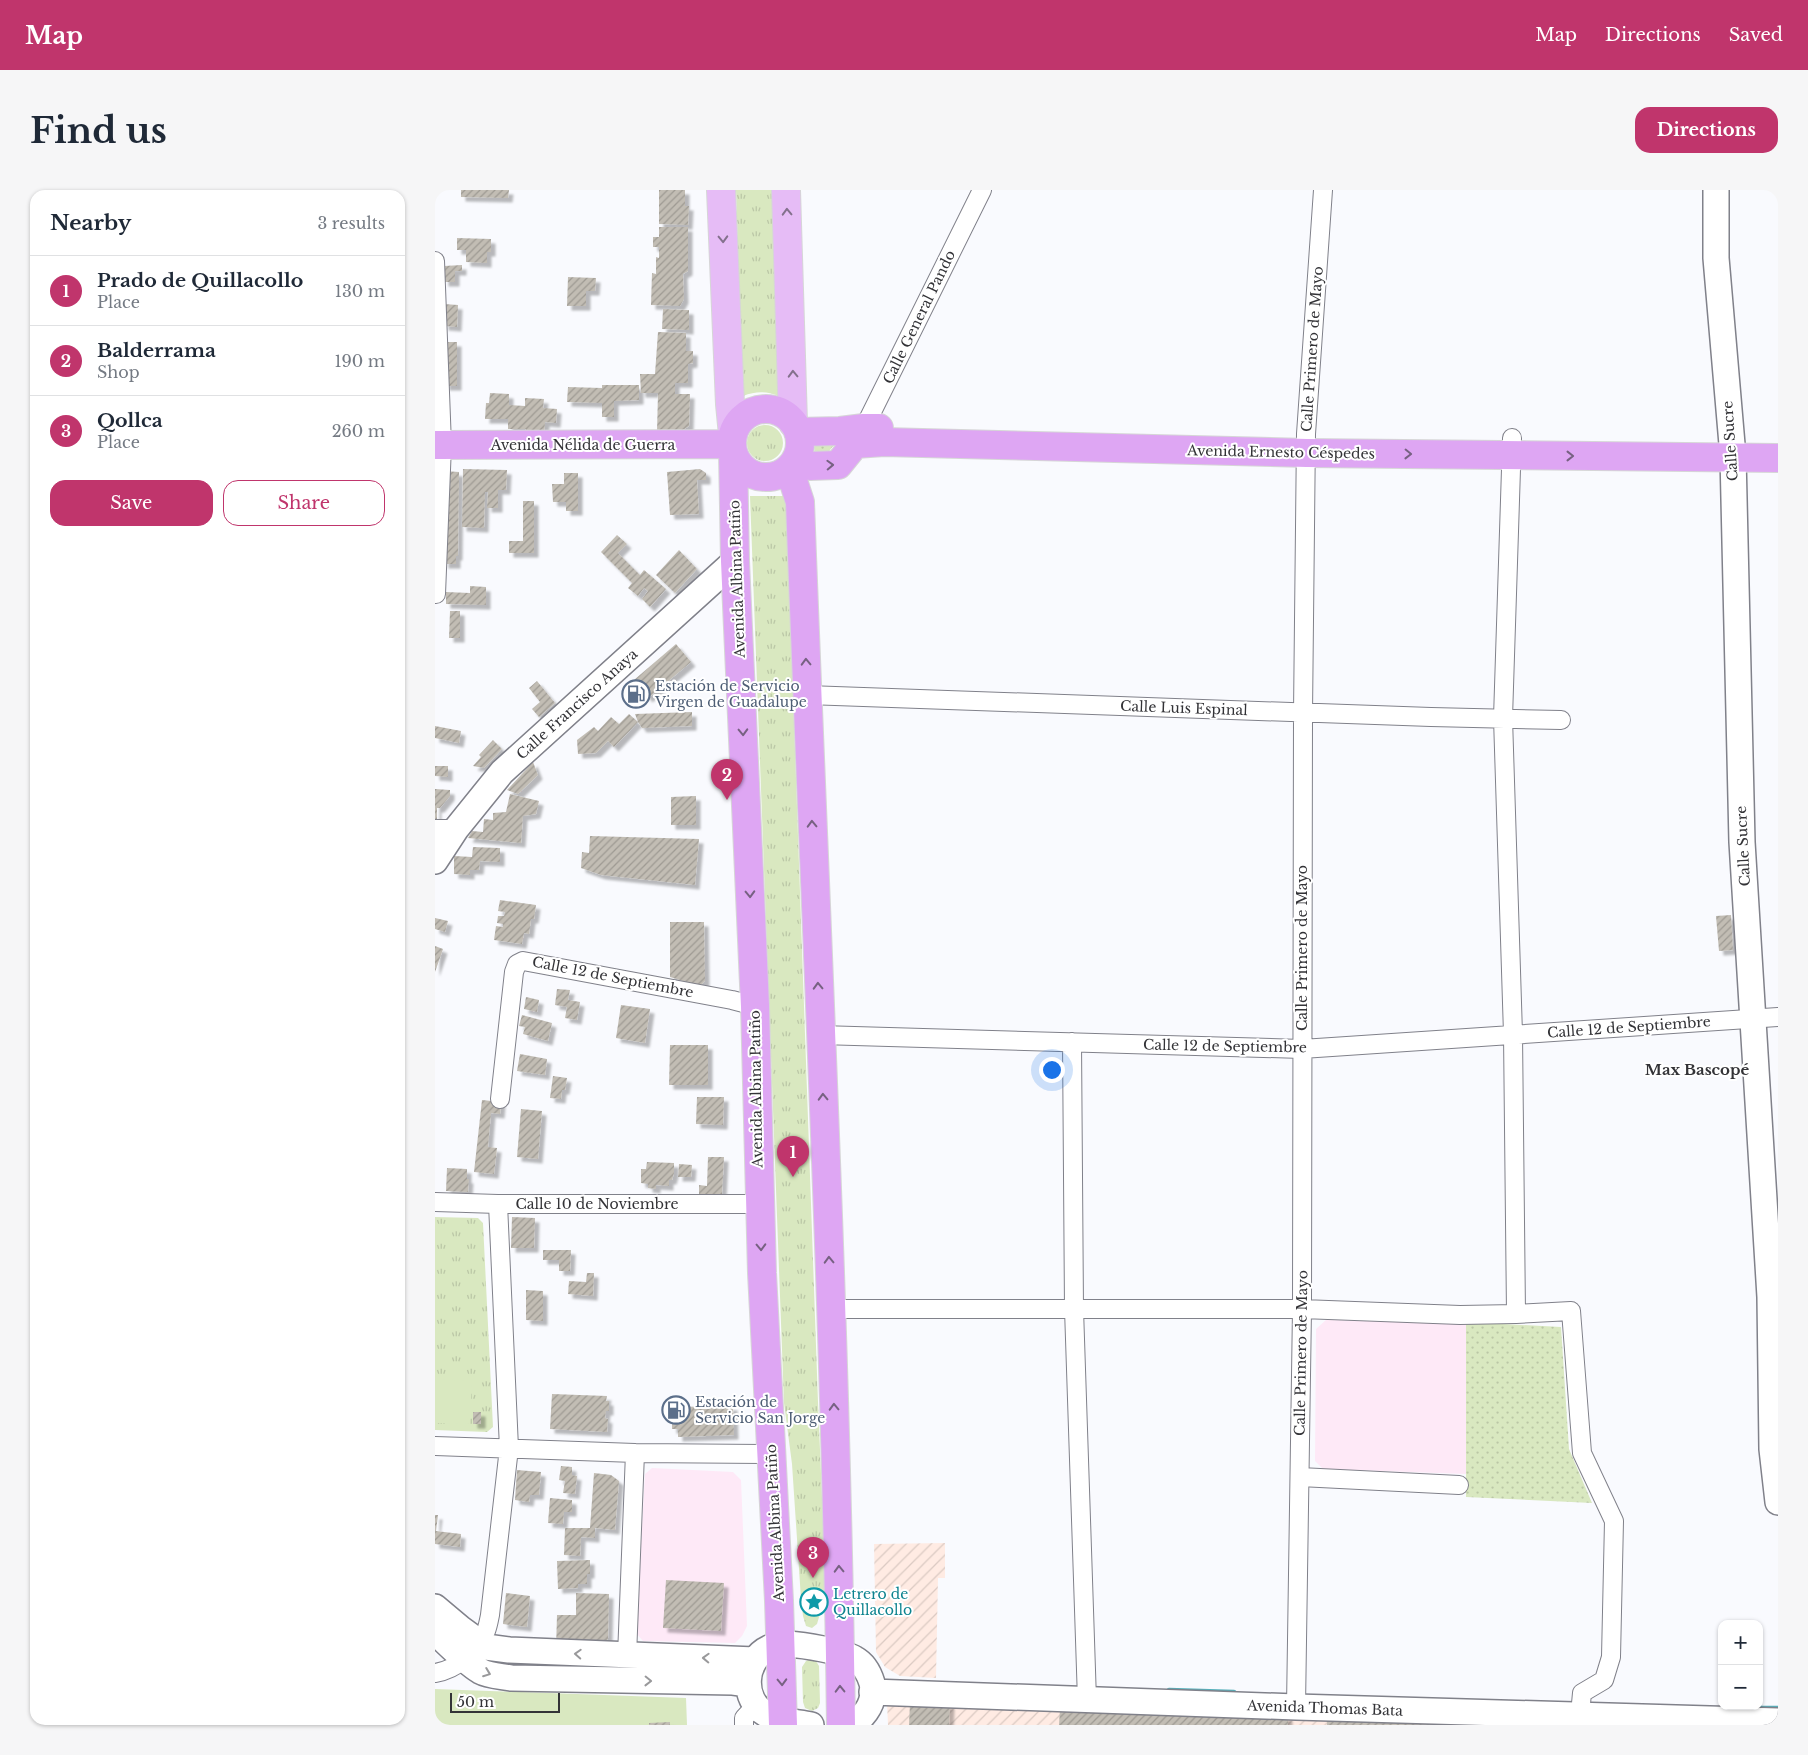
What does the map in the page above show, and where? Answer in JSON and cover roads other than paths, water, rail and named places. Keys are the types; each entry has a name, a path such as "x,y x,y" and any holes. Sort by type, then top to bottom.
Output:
{"highway":[{"path":"763,409 780,412 795,427 799,446 792,464 780,474 771,477 761,477 743,469 732,444 741,420 755,411 763,409"},
{"name":"Avenida Ernesto Céspedes","path":"795,427 840,431 860,436 1511,447 1732,448 1778,441"},
{"path":"792,464 810,466 838,465 860,436"},
{"name":"Avenida Nélida de Guerra","path":"438,445 732,444"},
{"name":"Avenida Albina Patiño","path":"732,444 735,561 755,1006 759,1204 781,1644 783,1722"},
{"name":"Avenida Ernesto Céspedes","path":"1732,448 1778,458"},
{"path":"792,464 799,502 807,695 831,1309 840,1653 859,1716"}],"main road":[{"name":"Avenida Albina Patiño","path":"721,190 732,444"},
{"path":"786,190 795,427"},
{"name":"Calle Sucre","path":"1716,190 1715,258 1732,448 1741,842 1771,1296 1772,1449 1778,1502"},
{"name":"Calle Francisco Anaya","path":"435,861 445,829 501,772 735,561"},
{"path":"435,1607 460,1628 481,1671 494,1676 511,1678 733,1682 749,1705 765,1714 783,1722 811,1725"},
{"path":"435,1632 472,1650 486,1647 509,1650 627,1656 755,1660"},
{"path":"749,1705 749,1674 755,1660 767,1649 781,1644 840,1653 857,1660 865,1667 870,1677 859,1716"},
{"name":"Avenida Thomas Bata","path":"859,1716 1087,1700 1778,1721"}],"street":[{"name":"Calle General Pando","path":"860,436 982,190"},
{"name":"Calle Primero de Mayo","path":"1296,1707 1302,1309 1303,713 1306,443 1323,190"},
{"path":"435,261 438,445 437,594 435,594"},
{"path":"1511,447 1503,718 1513,1034 1516,1314"},
{"name":"Calle Luis Espinal","path":"807,695 1303,713 1561,720"},
{"name":"Calle 12 de Septiembre","path":"500,1099 514,972 517,964 523,960 755,1006"},
{"name":"Calle 12 de Septiembre","path":"820,1035 1302,1049 1778,1017"},
{"path":"1072,1042 1075,1309 1087,1700"},
{"name":"Calle 10 de Noviembre","path":"435,1202 498,1204 759,1204"},
{"path":"435,1673 446,1671 472,1650 487,1630 490,1615 509,1448 498,1204"},
{"path":"831,1309 1302,1309 1460,1315 1571,1311 1582,1453 1614,1521 1611,1657 1604,1680 1582,1693 1580,1714"},
{"path":"435,1446 635,1453 771,1454"},
{"path":"627,1656 635,1453"},
{"path":"1299,1478 1459,1485"}],"waterway":[{"path":"1169,1690 1234,1692"},
{"path":"1763,1708 1778,1708"}],"place":[{"name":"Estación de Servicio Virgen de Guadalupe","path":"636,694"},
{"name":"Balderrama","path":"727,800"},
{"name":"Prado de Quillacollo","path":"793,1177"},
{"name":"Estación de Servicio San Jorge","path":"676,1410"},
{"name":"Qollca","path":"813,1578"},
{"name":"Letrero de Quillacollo","path":"814,1602"}],"district":[{"name":"Max Bascopé","path":"1697,1070"}]}
